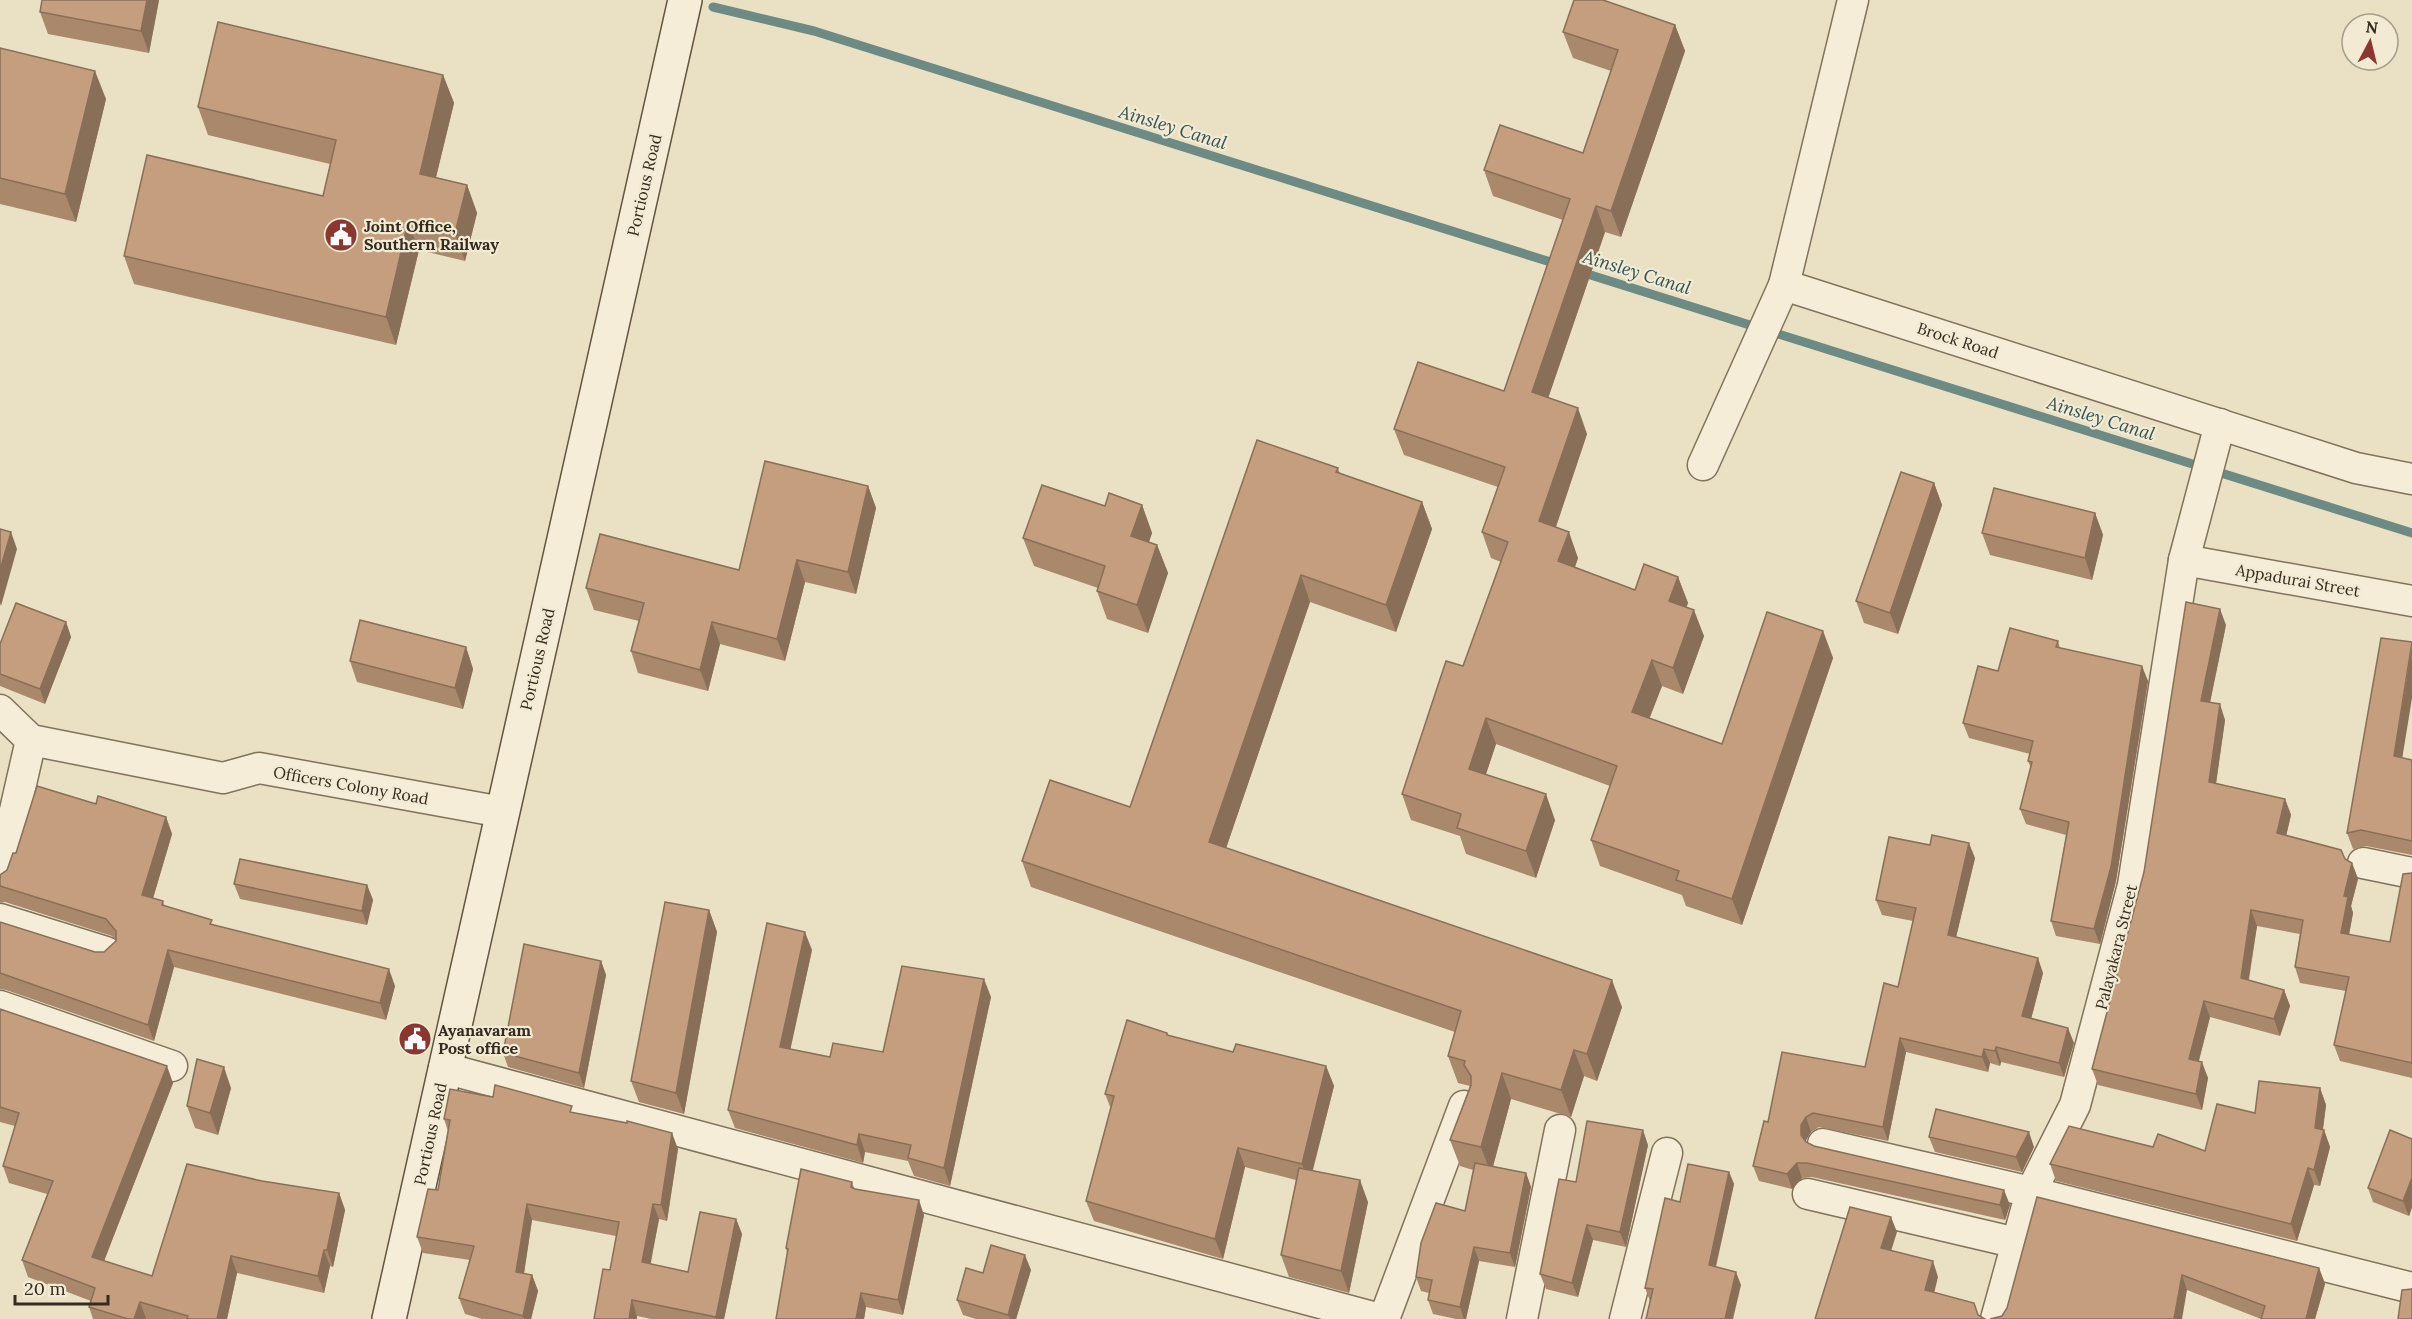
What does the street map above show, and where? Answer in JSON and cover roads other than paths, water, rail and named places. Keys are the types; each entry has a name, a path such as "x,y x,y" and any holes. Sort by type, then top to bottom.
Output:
{"main road":[{"name":"Portious Road","path":"389,1319 685,0"}],"street":[{"path":"1703,465 1784,285 1853,0"},
{"name":"Brock Road","path":"1784,285 2356,468 2412,479"},
{"name":"Palayakara Street","path":"1996,1319 2031,1192 2075,1105 2133,885 2184,560 2220,424"},
{"name":"Appadurai Street","path":"2184,560 2412,601"},
{"path":"0,710 30,740 0,876"},
{"name":"Officers Colony Road","path":"30,740 223,778 260,768 502,812"},
{"path":"2362,863 2412,873"},
{"path":"0,919 106,952"},
{"path":"0,1006 172,1066"},
{"path":"444,1068 1382,1319 1464,1106"},
{"path":"1522,1319 1560,1130"},
{"path":"1823,1144 2031,1192 2412,1288"},
{"path":"1625,1319 1667,1153"},
{"path":"1808,1194 2017,1242"}],"waterway":[{"name":"Ainsley Canal","path":"713,7 814,31 1560,265"},
{"name":"Ainsley Canal","path":"1581,272 2412,533"}],"place":[{"name":"Joint Office, Southern Railway","path":"341,235"},
{"name":"Ayanavaram Post office","path":"415,1039"}]}
